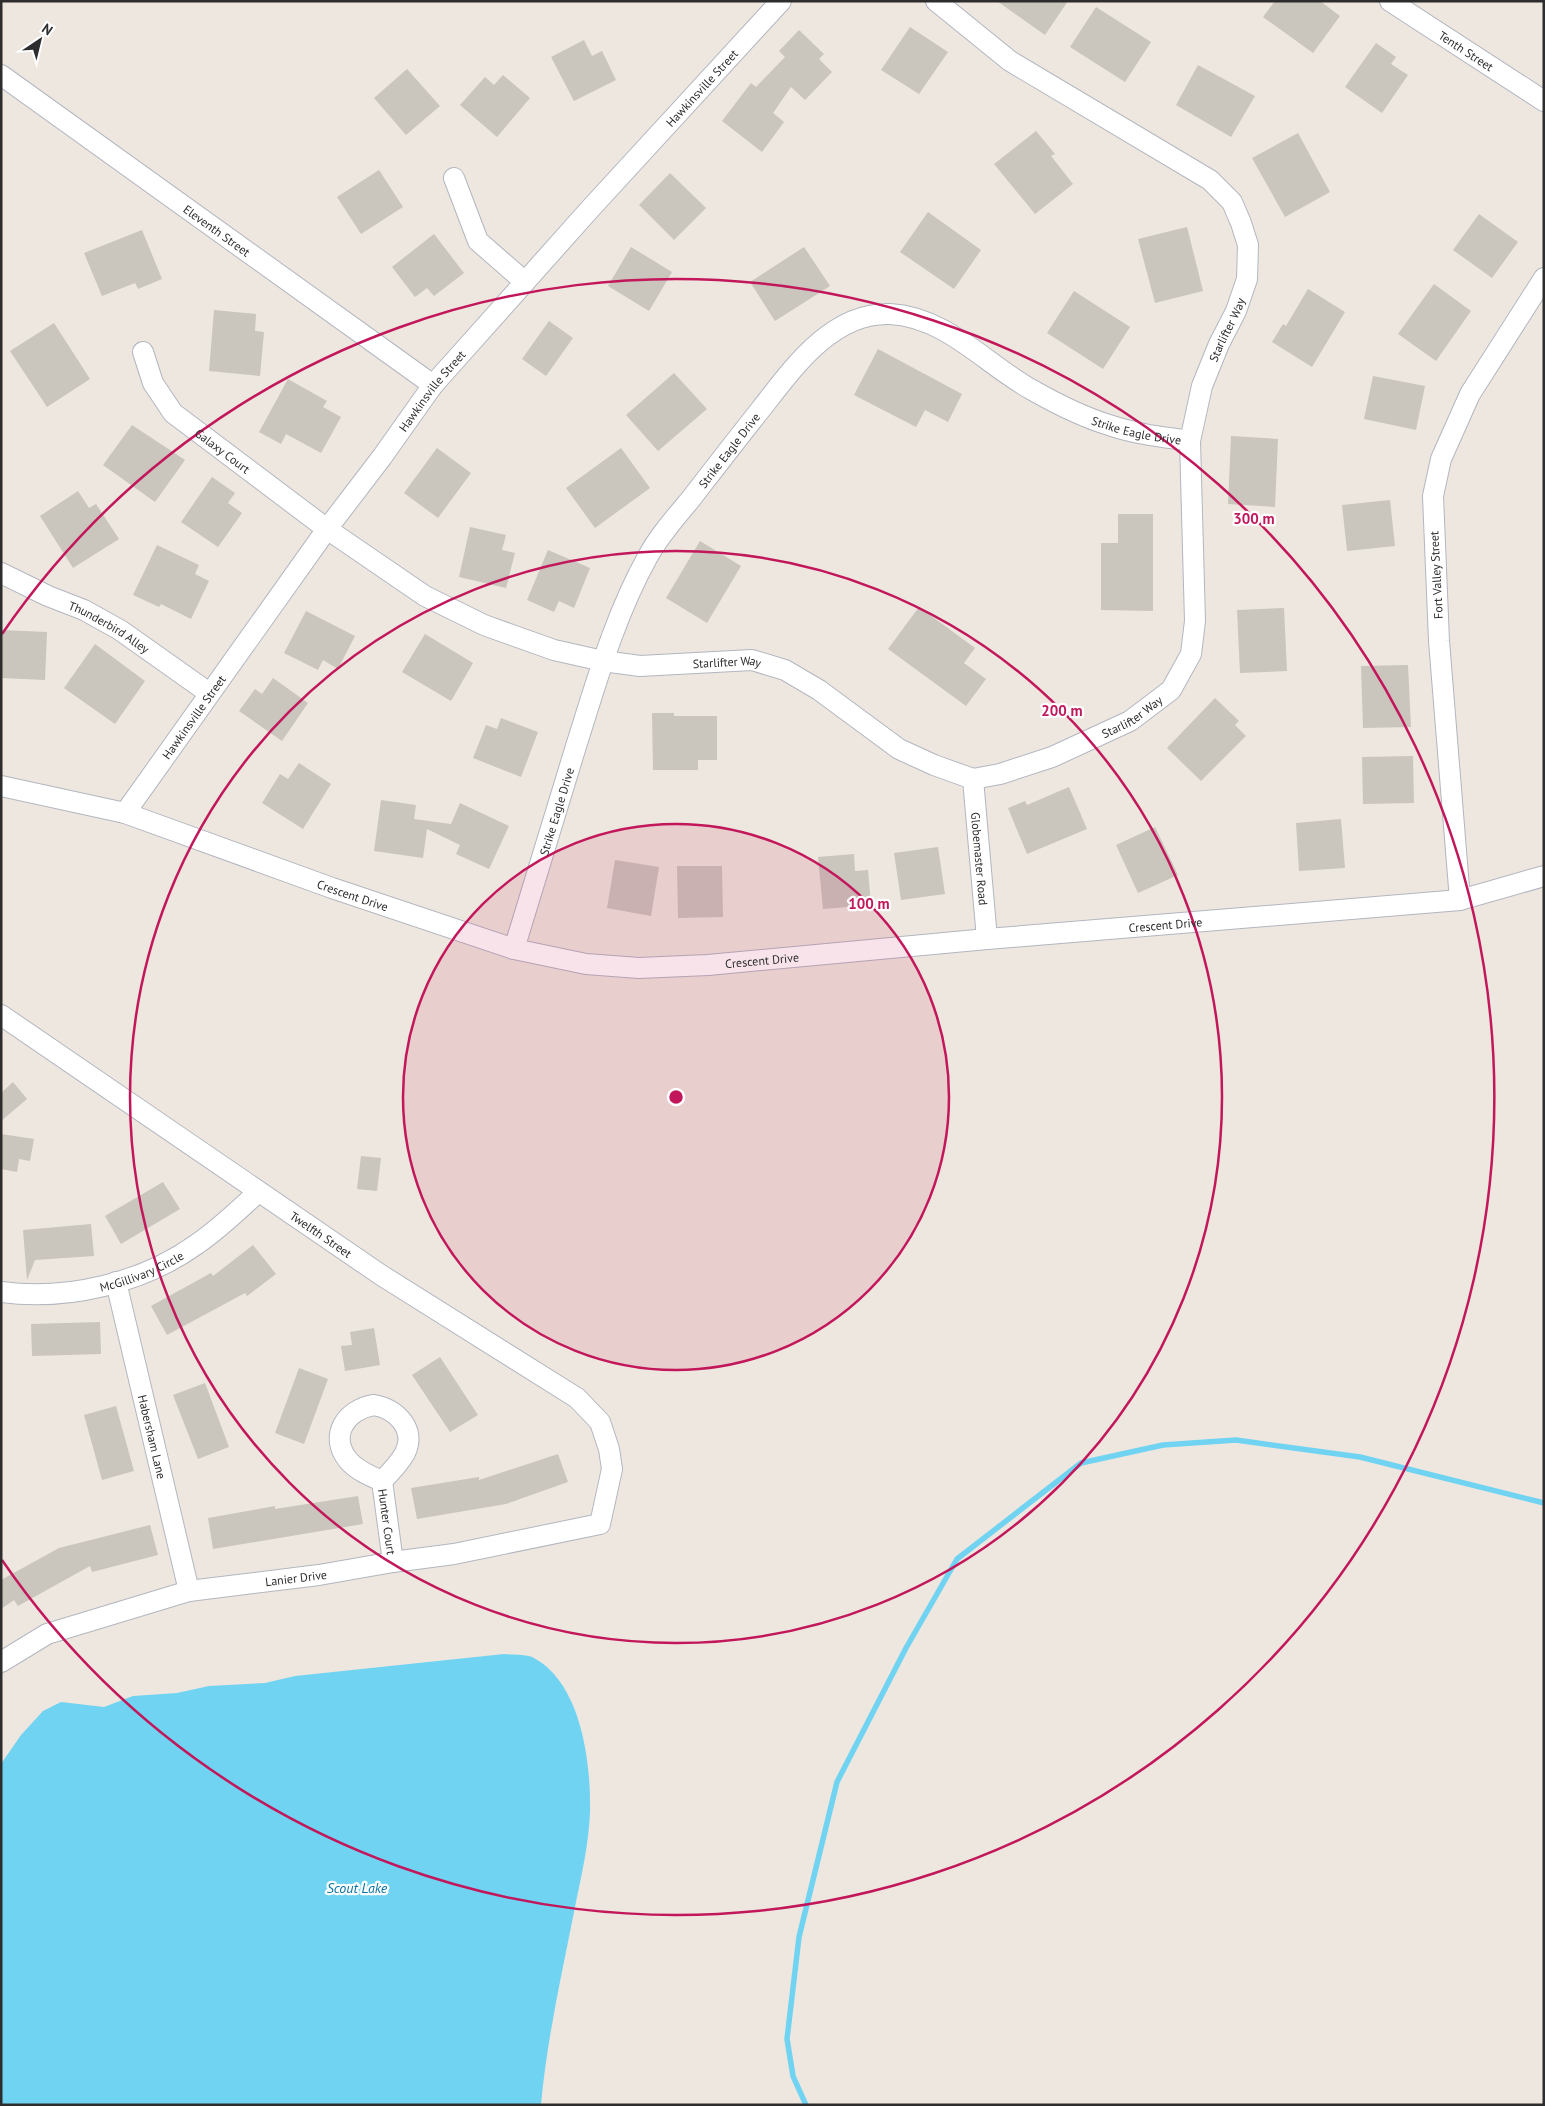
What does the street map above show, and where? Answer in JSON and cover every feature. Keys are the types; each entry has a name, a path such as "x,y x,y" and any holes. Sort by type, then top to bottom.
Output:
{"street":[{"name":"Hawkinsville Street","path":"125,813 209,693 433,385 781,1"},
{"name":"Starlifter Way","path":"328,529 425,596 484,625 554,650 603,661 640,666 752,660 785,670 819,690 899,749 934,765 973,779 1000,774 1052,757 1130,721 1171,690 1191,654 1195,622 1190,441 1202,386 1219,344 1236,311 1247,278 1248,245 1232,202 1210,180 1010,61 936,1"},
{"name":"Tenth Street","path":"1390,1 1544,101"},
{"name":"Eleventh Street","path":"1,75 433,385"},
{"path":"454,178 478,241 525,282"},
{"name":"Fort Valley Street","path":"1460,900 1438,632 1433,496 1441,459 1470,394 1544,278"},
{"name":"Strike Eagle Drive","path":"514,949 603,661 635,581 649,554 807,353 839,328 862,319 888,314 916,319 942,329 1035,392 1083,415 1108,425 1134,432 1190,441"},
{"name":"Galaxy Court","path":"143,352 153,383 173,413 328,529"},
{"name":"Thunderbird Alley","path":"1,573 48,596 84,610 120,630 209,693"},
{"name":"Globemaster Road","path":"973,779 987,939"},
{"name":"Crescent Drive","path":"1,786 125,813 332,888 514,949 586,964 639,968 708,965 987,939 1460,900 1544,876"},
{"name":"Twelfth Street","path":"1,1015 381,1276 576,1398 600,1422 610,1448 612,1469 600,1524"},
{"name":"McGillivary Circle","path":"1,1292 33,1294 85,1290 116,1282 160,1265 197,1245 230,1219 258,1192"},
{"name":"Habersham Lane","path":"116,1282 189,1591"},
{"name":"Hunter Court","path":"382,1481 392,1562"},
{"name":"Lanier Drive","path":"1,1662 47,1634 189,1591 319,1576 392,1562 454,1554 600,1524"}],"water":[{"name":"Scout Lake","path":"504,1654 524,1655 534,1658 550,1670 563,1686 573,1705 580,1727 585,1749 590,1793 587,1846 551,2029 541,2105 1,2105 1,1764 21,1735 43,1711 61,1702 104,1707 133,1696 177,1693 209,1686 265,1683 295,1676"}],"building":[{"path":"997,1 1068,1 1045,35"},
{"path":"1275,1 1320,1 1340,16 1313,53 1263,17"},
{"path":"1096,7 1151,42 1125,82 1070,47"},
{"path":"910,27 948,52 919,94 881,70"},
{"path":"799,30 824,54 819,59 832,72 805,100 791,87 773,113 784,122 762,152 722,121 751,83 756,87 785,57 779,51"},
{"path":"584,40 592,56 602,51 616,80 574,101 551,57"},
{"path":"1376,43 1396,57 1391,64 1408,75 1382,113 1345,87"},
{"path":"1198,65 1255,96 1231,137 1176,105"},
{"path":"407,69 440,106 406,135 374,98"},
{"path":"503,75 530,98 497,137 460,105 485,77 494,85"},
{"path":"1036,131 1055,154 1051,156 1073,184 1035,214 994,164"},
{"path":"1298,133 1330,192 1285,217 1252,158"},
{"path":"379,170 403,207 361,234 337,197"},
{"path":"670,173 706,208 674,240 639,205"},
{"path":"928,212 981,250 954,289 900,252"},
{"path":"1479,214 1518,242 1492,278 1453,250"},
{"path":"1187,227 1203,291 1155,303 1138,239"},
{"path":"142,230 162,279 138,289 135,283 102,296 84,253"},
{"path":"434,234 464,273 434,296 427,288 415,297 392,267"},
{"path":"631,247 672,272 649,311 608,286"},
{"path":"804,247 830,286 775,321 750,282"},
{"path":"1434,284 1471,311 1436,361 1398,334"},
{"path":"1308,289 1345,312 1312,367 1272,342 1283,324 1286,326"},
{"path":"1074,291 1130,327 1103,369 1047,333"},
{"path":"214,310 256,314 255,331 264,332 260,376 209,371"},
{"path":"549,321 573,338 546,376 522,359"},
{"path":"54,323 90,379 47,407 10,351"},
{"path":"878,349 962,394 948,422 925,410 916,427 854,395"},
{"path":"674,373 707,409 658,451 626,415"},
{"path":"1373,376 1425,386 1416,430 1364,419"},
{"path":"288,379 327,401 323,407 341,417 321,453 286,434 281,444 259,432"},
{"path":"132,425 185,460 155,502 103,465"},
{"path":"1231,436 1278,439 1275,507 1228,504"},
{"path":"437,448 471,473 438,518 404,493"},
{"path":"621,448 650,488 595,528 566,488"},
{"path":"212,477 235,493 228,503 242,513 218,547 181,522"},
{"path":"78,491 89,508 96,504 119,539 73,568 40,516"},
{"path":"1390,500 1395,546 1347,551 1342,505"},
{"path":"1118,514 1153,514 1153,611 1101,610 1101,543 1118,543"},
{"path":"470,527 506,535 502,550 515,553 506,588 459,577"},
{"path":"700,541 741,566 707,623 666,598"},
{"path":"157,545 199,565 195,574 209,581 191,619 161,604 159,607 133,595"},
{"path":"548,550 590,568 574,608 559,601 554,612 527,600"},
{"path":"919,607 975,648 964,663 986,679 966,706 888,649"},
{"path":"1284,608 1287,671 1240,673 1237,610"},
{"path":"306,611 355,636 338,669 323,660 318,670 284,653"},
{"path":"1,630 47,632 45,680 1,678"},
{"path":"425,634 473,663 451,701 402,672"},
{"path":"95,644 145,681 115,724 64,688"},
{"path":"1408,665 1411,727 1363,728 1361,666"},
{"path":"273,678 308,703 282,741 239,711 255,689 262,694"},
{"path":"1215,698 1239,721 1235,725 1246,736 1201,781 1167,748"},
{"path":"652,713 674,713 674,716 717,716 717,760 698,760 698,770 653,770"},
{"path":"501,718 538,732 521,777 473,758 486,725 497,729"},
{"path":"1413,756 1414,803 1363,804 1362,757"},
{"path":"299,763 331,784 303,829 262,803 280,774 288,779"},
{"path":"1069,787 1087,829 1027,854 1008,808 1025,801 1027,805"},
{"path":"381,800 416,805 414,819 451,824 460,803 509,826 489,869 456,854 460,845 427,829 423,858 374,851"},
{"path":"1341,819 1345,868 1299,871 1296,823"},
{"path":"1155,827 1178,875 1138,893 1116,845"},
{"path":"938,847 945,894 901,900 894,853"},
{"path":"854,854 855,871 868,870 871,905 823,909 818,857"},
{"path":"615,860 659,867 651,916 607,908"},
{"path":"677,866 722,866 723,917 678,918"},
{"path":"13,1082 27,1099 1,1121 1,1093"},
{"path":"1,1134 34,1139 30,1161 19,1159 17,1172 1,1169"},
{"path":"361,1156 381,1158 377,1191 357,1189"},
{"path":"163,1182 180,1209 121,1244 105,1216"},
{"path":"91,1224 94,1256 35,1260 27,1280 23,1230"},
{"path":"253,1245 276,1274 247,1296 245,1293 167,1335 151,1306 211,1273 213,1276"},
{"path":"100,1322 101,1354 32,1356 31,1324"},
{"path":"374,1328 380,1365 345,1371 341,1346 352,1345 350,1332"},
{"path":"440,1357 478,1415 450,1432 412,1375"},
{"path":"299,1368 328,1379 304,1444 275,1433"},
{"path":"205,1383 229,1447 198,1459 173,1395"},
{"path":"116,1406 134,1471 102,1480 84,1415"},
{"path":"558,1454 568,1482 506,1504 417,1519 411,1488 479,1477 479,1480"},
{"path":"358,1496 363,1524 213,1549 208,1518 275,1506 275,1509"},
{"path":"150,1525 158,1555 92,1572 90,1566 18,1606 14,1600 1,1609 1,1580 59,1548"}],"waterway":[{"path":"806,2105 793,2076 787,2039 799,1937 837,1782 906,1648 957,1559 1081,1463 1163,1445 1236,1440 1360,1457 1544,1503"}]}
